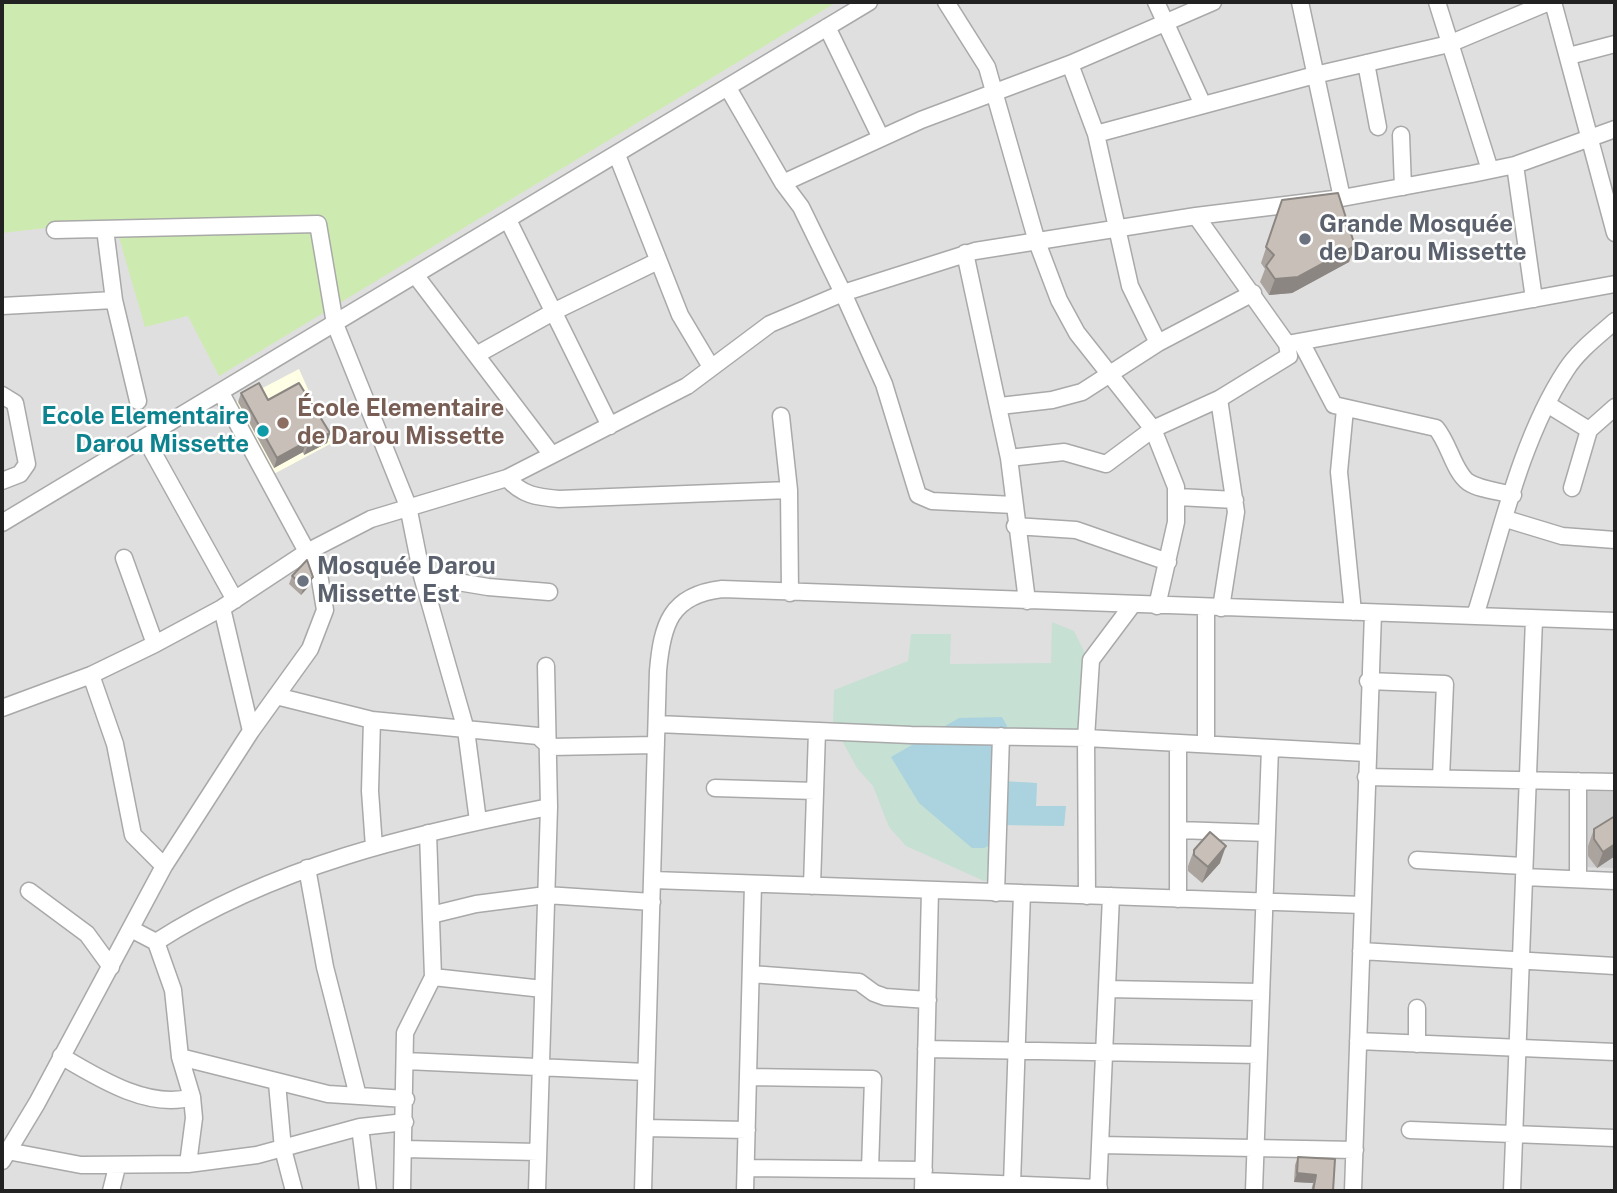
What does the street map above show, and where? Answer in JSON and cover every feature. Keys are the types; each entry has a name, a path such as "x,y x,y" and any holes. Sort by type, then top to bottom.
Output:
{"street":[{"path":"2,523 869,2"},
{"path":"946,2 979,50 995,90 1037,242 1059,300 1071,322 1153,429 1178,497 1168,562 1157,606"},
{"path":"1156,2 1203,105"},
{"path":"783,183 995,90 1070,64 1213,2"},
{"path":"1300,2 1342,198"},
{"path":"1437,2 1490,170"},
{"path":"1096,134 1315,75 1449,44 1551,2 1569,56 1615,233"},
{"path":"827,27 881,138"},
{"path":"1569,56 1615,44"},
{"path":"1366,63 1378,127"},
{"path":"1070,64 1096,134 1130,286 1158,343"},
{"path":"728,88 783,183 801,207 843,293 884,384 918,495 932,501 1014,505"},
{"path":"2,709 91,675 155,644 229,604 307,552 371,519 507,478 687,386 770,324 843,293 965,253 1196,216 1342,198 1403,187 1515,165 1615,130"},
{"path":"1401,135 1403,187"},
{"path":"617,155 680,315 711,367"},
{"path":"1515,165 1534,299"},
{"path":"1196,216 1294,343 1330,401 1345,409 1436,428 1451,449 1460,472 1469,482 1513,495"},
{"path":"508,220 610,426"},
{"path":"55,230 318,224 335,324 408,506 422,576 466,730 478,821"},
{"path":"105,229 114,300 138,401"},
{"path":"965,253 1000,406 1027,601"},
{"path":"478,354 555,311 658,261"},
{"path":"416,275 552,455"},
{"path":"1294,343 1615,284"},
{"path":"1000,406 1071,397 1158,343 1254,293"},
{"path":"2,306 114,300"},
{"path":"1475,617 1513,495 1547,404 1577,356 1615,321"},
{"path":"1009,458 1064,452 1107,464 1153,429 1219,399 1287,357 1294,343"},
{"path":"221,393 322,582 325,610 310,649 250,731 163,866 111,967 4,1154 59,1163 117,1167 188,1164 283,1149 360,1127 405,1122"},
{"path":"2,395 15,403 27,464 20,474 2,481"},
{"path":"1206,744 1213,607 1236,512 1219,399"},
{"path":"1547,404 1589,430"},
{"path":"1572,488 1589,430 1615,407"},
{"path":"1345,409 1339,472 1353,612"},
{"path":"781,416 789,490 790,593"},
{"path":"145,438 229,604 250,731"},
{"path":"507,478 518,490 531,496 559,499 789,490"},
{"path":"1178,497 1235,500"},
{"path":"1506,519 1562,536 1615,540"},
{"path":"1015,526 1076,530 1168,562"},
{"path":"124,558 155,644"},
{"path":"422,576 488,587 549,592"},
{"path":"643,1191 660,645 667,621 676,608 696,595 710,590 1615,621"},
{"path":"1087,896 1086,738 1091,660 1133,604"},
{"path":"1353,1191 1368,681 1373,613"},
{"path":"1512,1191 1534,619"},
{"path":"537,1191 549,807 550,747 546,666"},
{"path":"91,675 115,744 133,835 163,866"},
{"path":"1368,681 1445,684 1441,778"},
{"path":"276,695 372,720 538,736 550,747 656,745"},
{"path":"372,720 370,791 374,847"},
{"path":"657,724 1086,738 1366,753"},
{"path":"812,886 817,731"},
{"path":"996,893 1000,736"},
{"path":"1178,743 1178,899"},
{"path":"1254,1191 1270,748"},
{"path":"1366,777 1615,782 1615,774"},
{"path":"1578,781 1578,878"},
{"path":"715,788 815,791"},
{"path":"156,942 201,913 307,869 428,833 549,807"},
{"path":"1178,830 1267,833"},
{"path":"402,1191 406,1099 405,1033 433,978 428,833"},
{"path":"1417,860 1615,881"},
{"path":"307,869 325,967 358,1096"},
{"path":"653,880 1362,905"},
{"path":"745,1191 753,884"},
{"path":"924,1181 930,890"},
{"path":"29,891 87,934 111,967"},
{"path":"1012,1184 1022,893"},
{"path":"431,915 476,904 546,895 652,902"},
{"path":"746,1168 870,1169 924,1181 1098,1189 1111,897"},
{"path":"131,929 156,942 173,990 180,1058 192,1097 194,1118 188,1164"},
{"path":"1361,951 1615,966"},
{"path":"751,975 859,982 885,997 928,1000"},
{"path":"433,978 543,989"},
{"path":"1107,989 1261,992"},
{"path":"1417,1008 1417,1044"},
{"path":"1358,1041 1615,1052"},
{"path":"926,1049 1259,1055"},
{"path":"61,1056 148,1097 174,1103 192,1097"},
{"path":"180,1058 328,1094 406,1099"},
{"path":"406,1061 646,1072"},
{"path":"748,1077 873,1079 870,1169"},
{"path":"277,1083 283,1149 293,1191"},
{"path":"360,1127 368,1191"},
{"path":"645,1128 747,1130"},
{"path":"1410,1130 1615,1138"},
{"path":"1100,1145 1355,1150"},
{"path":"404,1149 538,1152"},
{"path":"111,1191 117,1167"}],"shaded area":[{"path":"2,2 1615,2 1615,1191 2,1191"},
{"name":"École Elementaire de Darou Missette","path":"299,369 332,443 270,476 232,404"},
{"path":"1052,622 1074,631 1086,655 1079,746 1003,742 1000,781 1037,783 1036,806 1066,806 1064,826 1004,825 1000,878 984,881 906,846 889,827 873,786 857,768 833,724 834,690 908,661 911,634 951,634 950,664 1051,663"},
{"path":"1586,791 1615,792 1615,868 1583,867"}],"green space":[{"path":"2,2 837,2 219,376 188,316 145,327 114,220 2,233"}],"water":[{"path":"1002,717 1007,726 1002,742 1000,781 1037,783 1036,806 1066,806 1064,826 1004,825 1002,840 984,848 972,848 919,803 891,757 959,718"}],"building":[{"name":"Grande Mosquée de Darou Missette","path":"1338,193 1355,246 1298,277 1275,279 1266,266 1274,255 1266,247 1282,200"},
{"path":"259,383 268,400 299,383 330,433 277,458 241,393"},
{"path":"307,560 313,577 304,586 292,576"},
{"path":"1615,816 1615,844 1603,852 1594,839 1594,829"},
{"path":"1210,832 1226,846 1208,867 1194,855 1194,850"},
{"path":"1298,1157 1335,1159 1333,1191 1313,1191 1316,1175 1297,1173"}],"place":[{"name":"Grande Mosquée de Darou Missette","path":"1305,239"},
{"name":"École Elementaire de Darou Missette","path":"283,423"},
{"name":"Ecole Elementaire Darou Missette","path":"263,431"},
{"name":"Mosquée Darou Missette Est","path":"303,581"}]}
